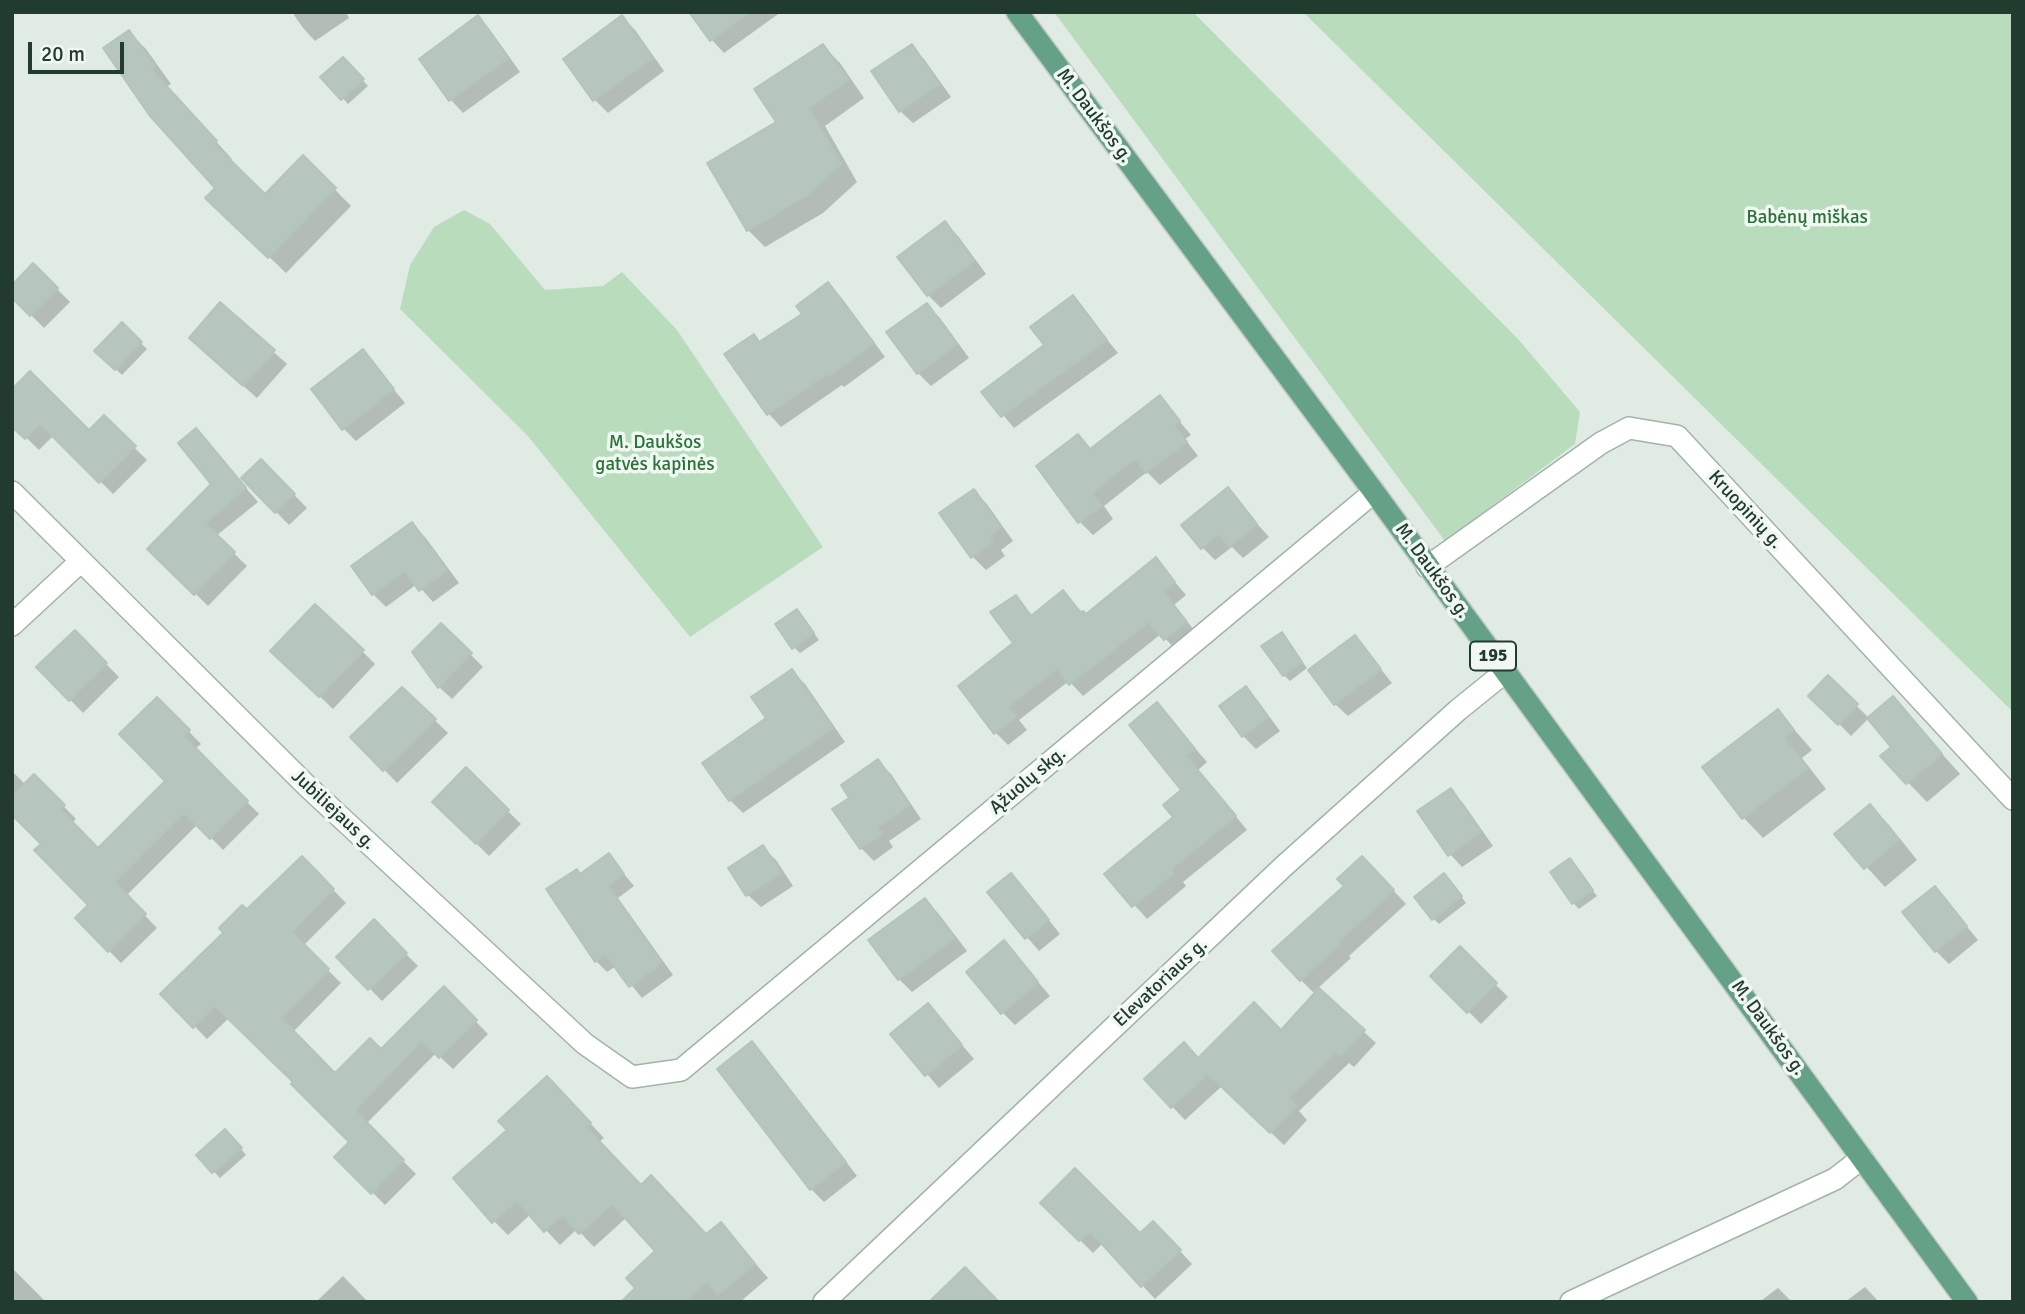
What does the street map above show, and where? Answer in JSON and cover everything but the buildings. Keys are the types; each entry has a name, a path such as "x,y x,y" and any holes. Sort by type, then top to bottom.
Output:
{"main road":[{"name":"M. Daukšos g.","path":"1017,12 1374,492 1967,1302"}],"street":[{"name":"Kruopinių g.","path":"1427,567 1601,443 1629,428 1677,436 2013,799"},
{"name":"Jubiliejaus g.","path":"12,492 307,786 585,1044 632,1077 681,1070"},
{"name":"Ąžuolų skg.","path":"681,1070 1374,492"},
{"path":"12,625 81,561"},
{"name":"Elevatoriaus g.","path":"824,1302 1284,866 1458,710 1505,672"},
{"path":"1571,1302 1835,1179 1862,1158"}],"green space":[{"path":"1054,12 1193,12 1519,340 1580,412 1575,444 1445,541"},
{"name":"Babėnų miškas","path":"1303,12 2013,12 2013,712"},
{"name":"M. Daukšos gatvės kapinės","path":"464,210 490,224 545,290 603,286 622,272 677,330 823,547 690,637 527,435 400,309 410,265 434,227"}]}
